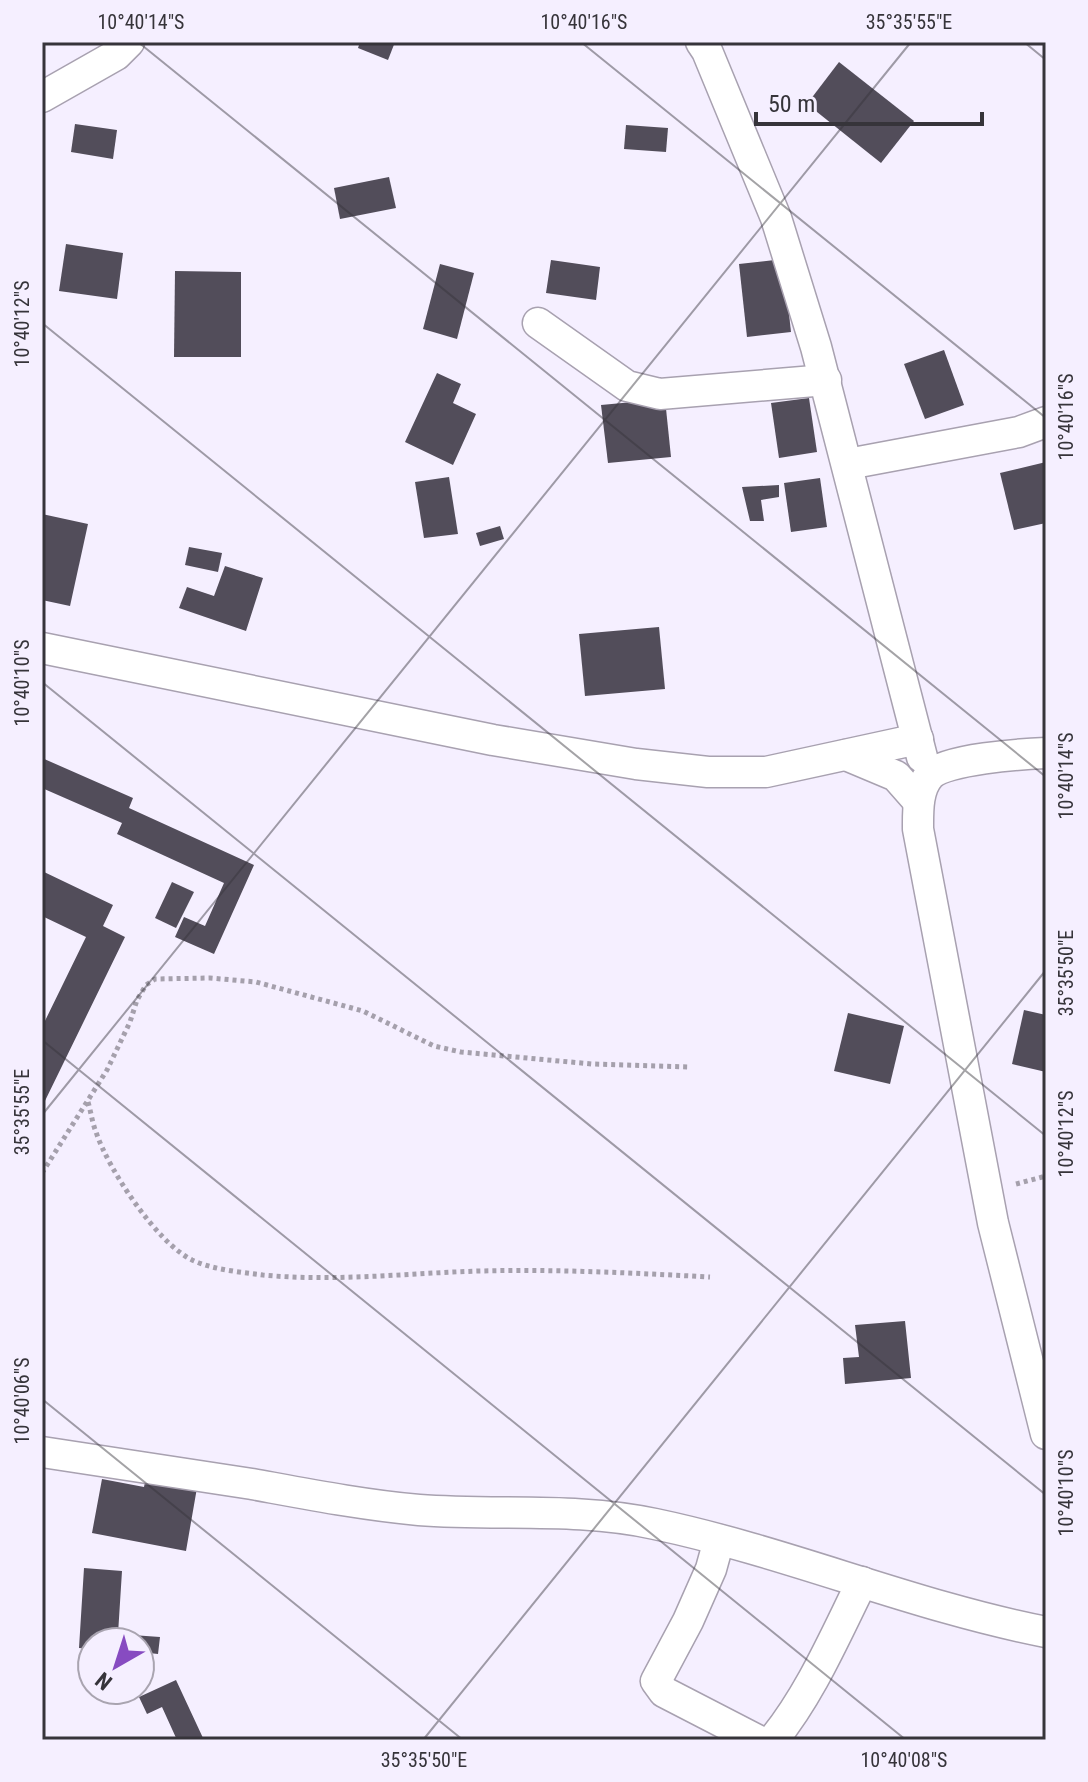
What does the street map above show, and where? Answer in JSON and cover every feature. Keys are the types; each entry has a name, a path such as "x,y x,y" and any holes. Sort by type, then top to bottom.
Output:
{"street":[{"path":"42,97 105,62 129,42"},
{"path":"705,45 776,218 826,380 918,739 923,789 918,829 993,1223 1035,1341 1046,1434"},
{"path":"538,323 627,386 643,391 660,394 826,380"},
{"path":"848,464 1019,432 1046,422"},
{"path":"42,648 493,740 636,764 708,772 766,772 918,739"},
{"path":"923,789 942,766 1046,753"},
{"path":"846,755 923,789"},
{"path":"42,1452 364,1504 421,1510 585,1516 652,1523 800,1562 937,1606 1046,1632"},
{"path":"719,1540 711,1569 688,1621 656,1681 664,1692 757,1740"},
{"path":"773,1740 796,1709 862,1582"}],"path":[{"path":"42,1173 107,1070 137,1000 146,985 155,979 210,978 256,982 363,1011 434,1046 461,1052 592,1064 690,1067"},
{"path":"88,1101 96,1134 112,1166 166,1243 193,1260 219,1268 287,1277 342,1279 550,1269 710,1277"}],"building":[{"path":"360,42 395,42 388,60 358,48"},
{"path":"839,62 914,121 881,163 807,104"},
{"path":"75,124 117,130 113,159 71,152"},
{"path":"626,125 668,128 666,152 624,149"},
{"path":"389,177 396,208 340,219 334,188"},
{"path":"66,244 123,253 117,299 59,291"},
{"path":"783,259 791,332 747,337 739,264"},
{"path":"551,260 600,267 596,300 546,293"},
{"path":"440,264 474,273 457,339 423,329"},
{"path":"175,271 241,272 241,357 174,357"},
{"path":"944,350 964,405 925,419 904,364"},
{"path":"437,373 461,384 453,403 476,414 453,465 405,442"},
{"path":"809,398 817,452 779,458 771,403"},
{"path":"665,399 671,457 608,463 601,405"},
{"path":"1046,462 1046,523 1014,530 1000,473"},
{"path":"449,477 458,534 424,538 415,482"},
{"path":"820,478 827,527 791,532 784,483"},
{"path":"779,485 779,497 761,500 764,521 750,521 742,487"},
{"path":"42,514 88,524 70,606 42,600"},
{"path":"500,526 504,539 480,546 476,533"},
{"path":"189,547 222,553 218,572 185,565"},
{"path":"225,566 263,578 246,631 179,608 187,587 214,596"},
{"path":"659,627 665,689 585,696 579,634"},
{"path":"42,758 133,798 129,808 254,865 214,954 175,937 184,917 205,926 224,883 117,834 122,823 42,788"},
{"path":"42,871 113,905 103,926 125,937 42,1107 42,1027 86,937 42,916"},
{"path":"172,882 194,892 176,928 155,918"},
{"path":"1024,1010 1046,1015 1046,1072 1012,1064"},
{"path":"848,1013 904,1026 890,1084 834,1071"},
{"path":"905,1321 911,1378 845,1384 843,1358 859,1357 855,1325"},
{"path":"147,1472 198,1482 186,1551 92,1533 102,1479 144,1487"},
{"path":"84,1568 122,1571 119,1626 80,1626"},
{"path":"156,1637 160,1637 156,1654"},
{"path":"176,1680 203,1738 177,1740 162,1707 147,1714 143,1706 156,1706 156,1689"}]}
